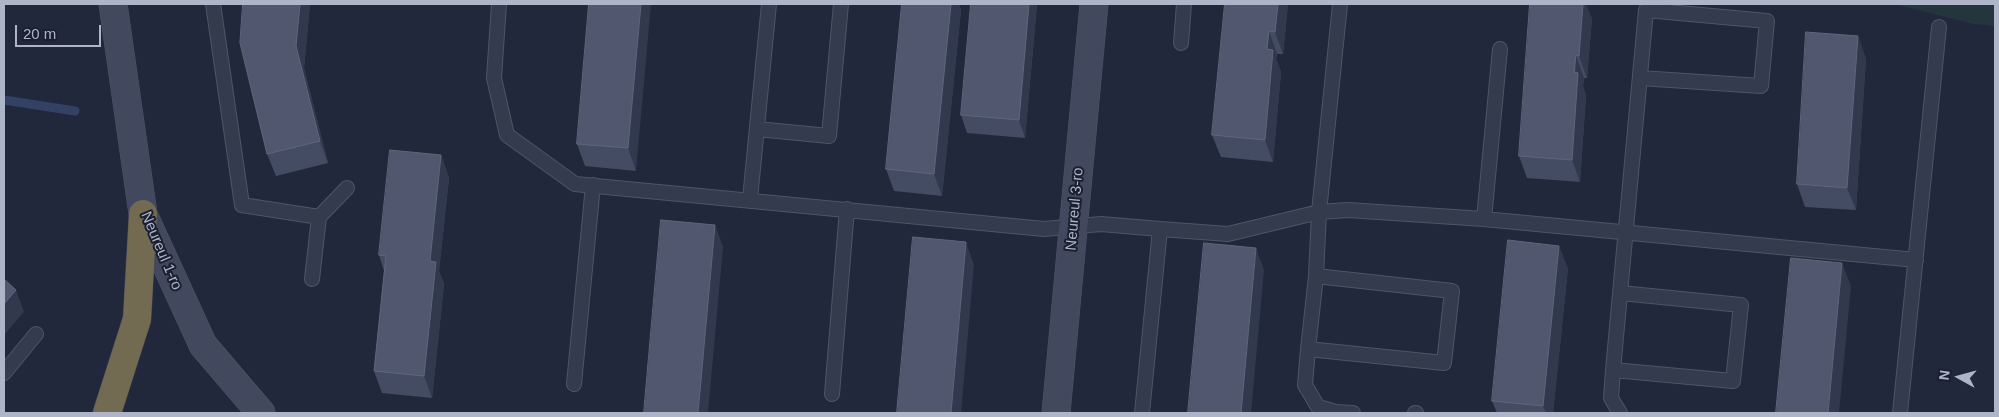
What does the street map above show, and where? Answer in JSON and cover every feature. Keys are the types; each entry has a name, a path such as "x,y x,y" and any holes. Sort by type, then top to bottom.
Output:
{"highway":[{"path":"107,413 137,319 142,214"}],"street":[{"name":"Neureul 1-ro","path":"113,4 142,214 203,345 261,413"},
{"name":"Neureul 3-ro","path":"1056,413 1094,4"}],"lane":[{"path":"213,4 242,205 319,217"},
{"path":"500,4 494,78 506,135 575,184 750,199 1044,229 1101,224 1228,234 1319,212 1348,210 1484,219 1916,260"},
{"path":"750,199 769,4"},
{"path":"757,129 829,136 841,4"},
{"path":"1181,43 1184,4"},
{"path":"1340,4 1319,212 1316,276 1305,385 1318,407 1336,412 1353,413"},
{"path":"1620,413 1612,398 1613,370 1646,10 1767,21 1762,86 1640,78"},
{"path":"1900,413 1939,27"},
{"path":"1484,219 1500,48"},
{"path":"574,384 593,185"},
{"path":"312,279 319,217 348,188"},
{"path":"832,394 847,209"},
{"path":"1142,413 1160,229"},
{"path":"1308,349 1444,363 1452,291 1316,276"},
{"path":"1613,370 1734,381 1741,305 1621,293"},
{"path":"4,373 36,334"}],"shaded area":[{"path":"1894,4 1995,4 1995,26 1974,24"}],"building":[{"path":"243,4 300,4 296,46 320,141 267,154 240,43"},
{"path":"589,4 641,4 628,148 577,144"},
{"path":"902,4 951,4 934,174 886,169"},
{"path":"971,4 1029,4 1019,120 961,115"},
{"path":"1225,4 1278,4 1275,32 1269,31 1267,49 1273,50 1265,140 1212,135"},
{"path":"1530,4 1583,4 1579,56 1576,55 1574,72 1578,73 1572,160 1519,156"},
{"path":"1806,32 1858,36 1847,188 1797,184"},
{"path":"390,150 441,155 430,261 436,262 424,376 374,371 386,256 379,255"},
{"path":"661,220 715,225 698,413 644,413"},
{"path":"913,237 966,242 951,413 897,413"},
{"path":"1508,240 1559,246 1543,406 1492,401"},
{"path":"1204,243 1256,248 1241,413 1188,413"},
{"path":"1791,258 1842,263 1828,413 1776,413"},
{"path":"4,279 16,290 4,304"}],"waterway":[{"path":"4,100 75,111"}]}
